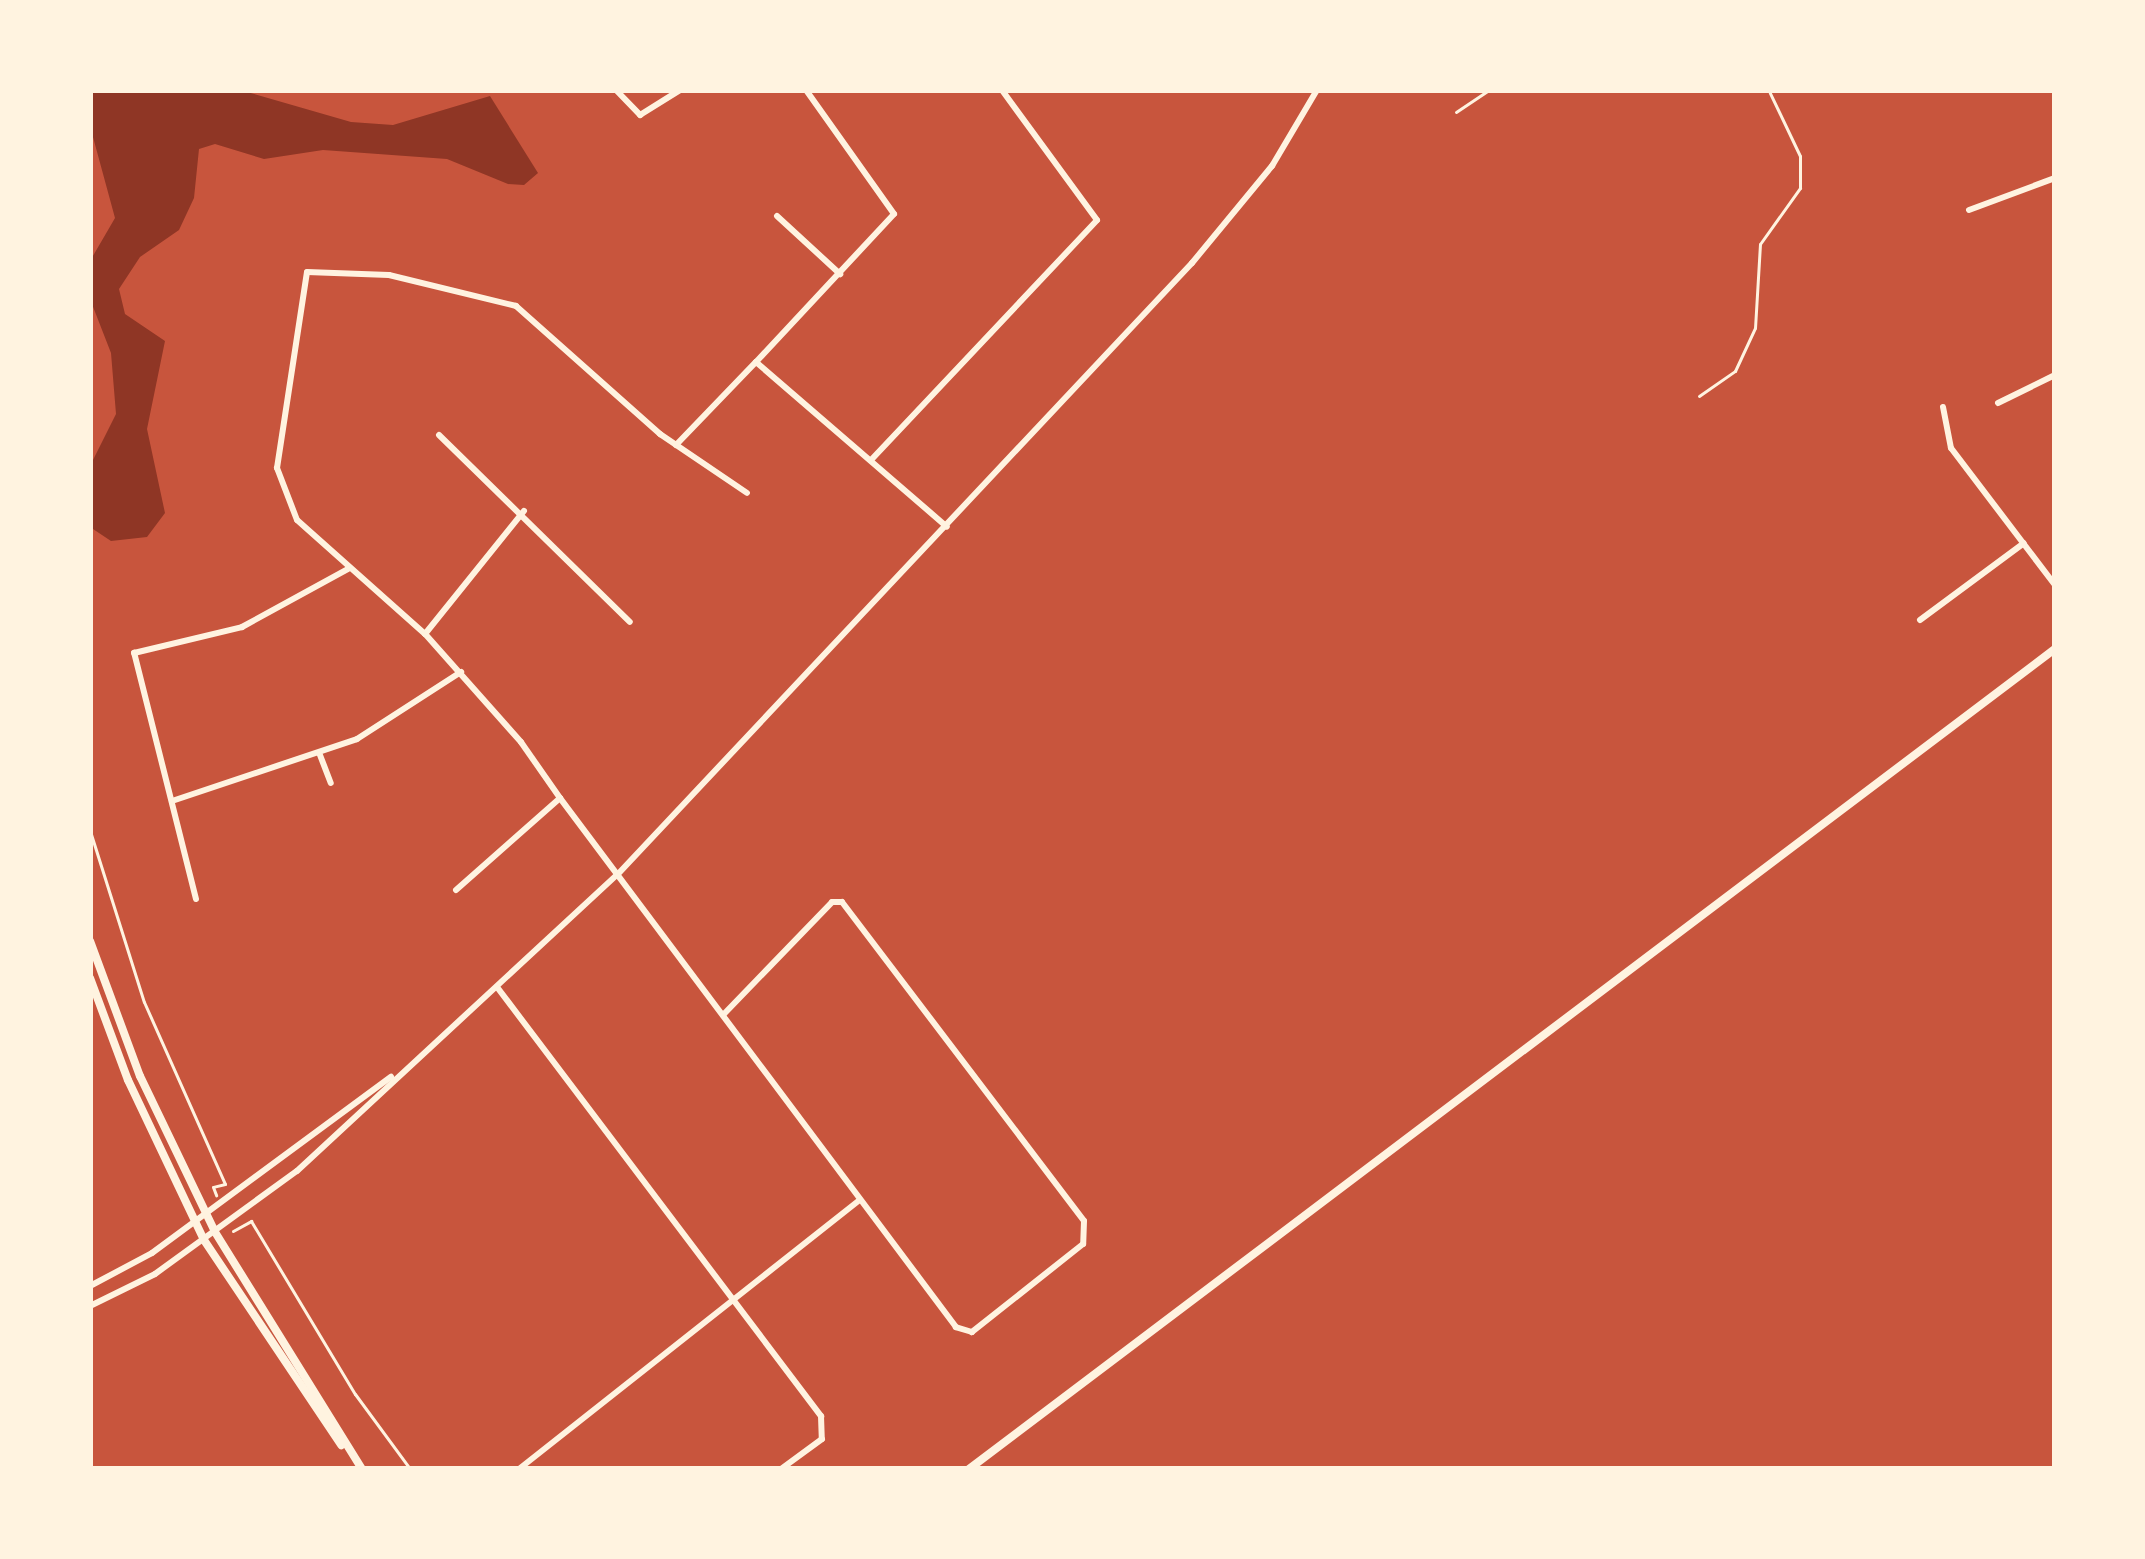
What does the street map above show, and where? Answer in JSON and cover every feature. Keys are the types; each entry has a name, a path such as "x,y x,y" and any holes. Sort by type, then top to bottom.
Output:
{"main road":[{"path":"969,1469 2055,649"},
{"path":"90,941 140,1076 215,1232 361,1469"},
{"path":"90,978 204,1240 291,1378 361,1469"}],"street":[{"path":"616,90 640,115 680,90"},
{"path":"676,445 894,214 806,90"},
{"path":"872,460 1097,220 1093,208 1002,90"},
{"path":"1194,90 1205,90"},
{"path":"90,1306 204,1240 297,1171 618,874 947,528 1241,206 1317,90"},
{"path":"1969,210 2055,178"},
{"path":"777,216 840,274"},
{"path":"723,1015 832,902 842,902 1084,1221 1083,1244 972,1332 956,1328 618,874 461,672 297,520 278,468 311,268 389,275 515,306 676,445 747,493"},
{"path":"756,362 947,528"},
{"path":"1998,403 2055,375"},
{"path":"1943,407 1951,448 2055,585"},
{"path":"439,435 524,511 630,622"},
{"path":"424,634 524,511"},
{"path":"1921,620 2024,543"},
{"path":"196,899 134,652 242,627 348,569"},
{"path":"172,801 320,755 392,721 461,672"},
{"path":"320,755 331,783"},
{"path":"456,890 560,799"},
{"path":"497,987 821,1416 824,1433 781,1469"},
{"path":"90,1286 195,1221 404,1068"},
{"path":"519,1466 860,1200"}],"path":[{"path":"1456,112 1489,90"},
{"path":"1699,396 1735,371 1755,328 1760,244 1800,188 1801,156 1772,91 1737,90"},
{"path":"90,831 144,1002 225,1184"},
{"path":"251,1221 355,1394 410,1469"}],"shaded area":[{"path":"90,90 240,90 351,122 393,125 490,96 538,173 524,185 508,184 447,159 323,150 264,159 215,144 199,149 194,198 179,230 140,257 119,289 125,314 165,341 147,429 165,513 147,537 111,541 90,527 90,466 116,414 111,353 90,299 90,261 115,218 90,126"}]}
